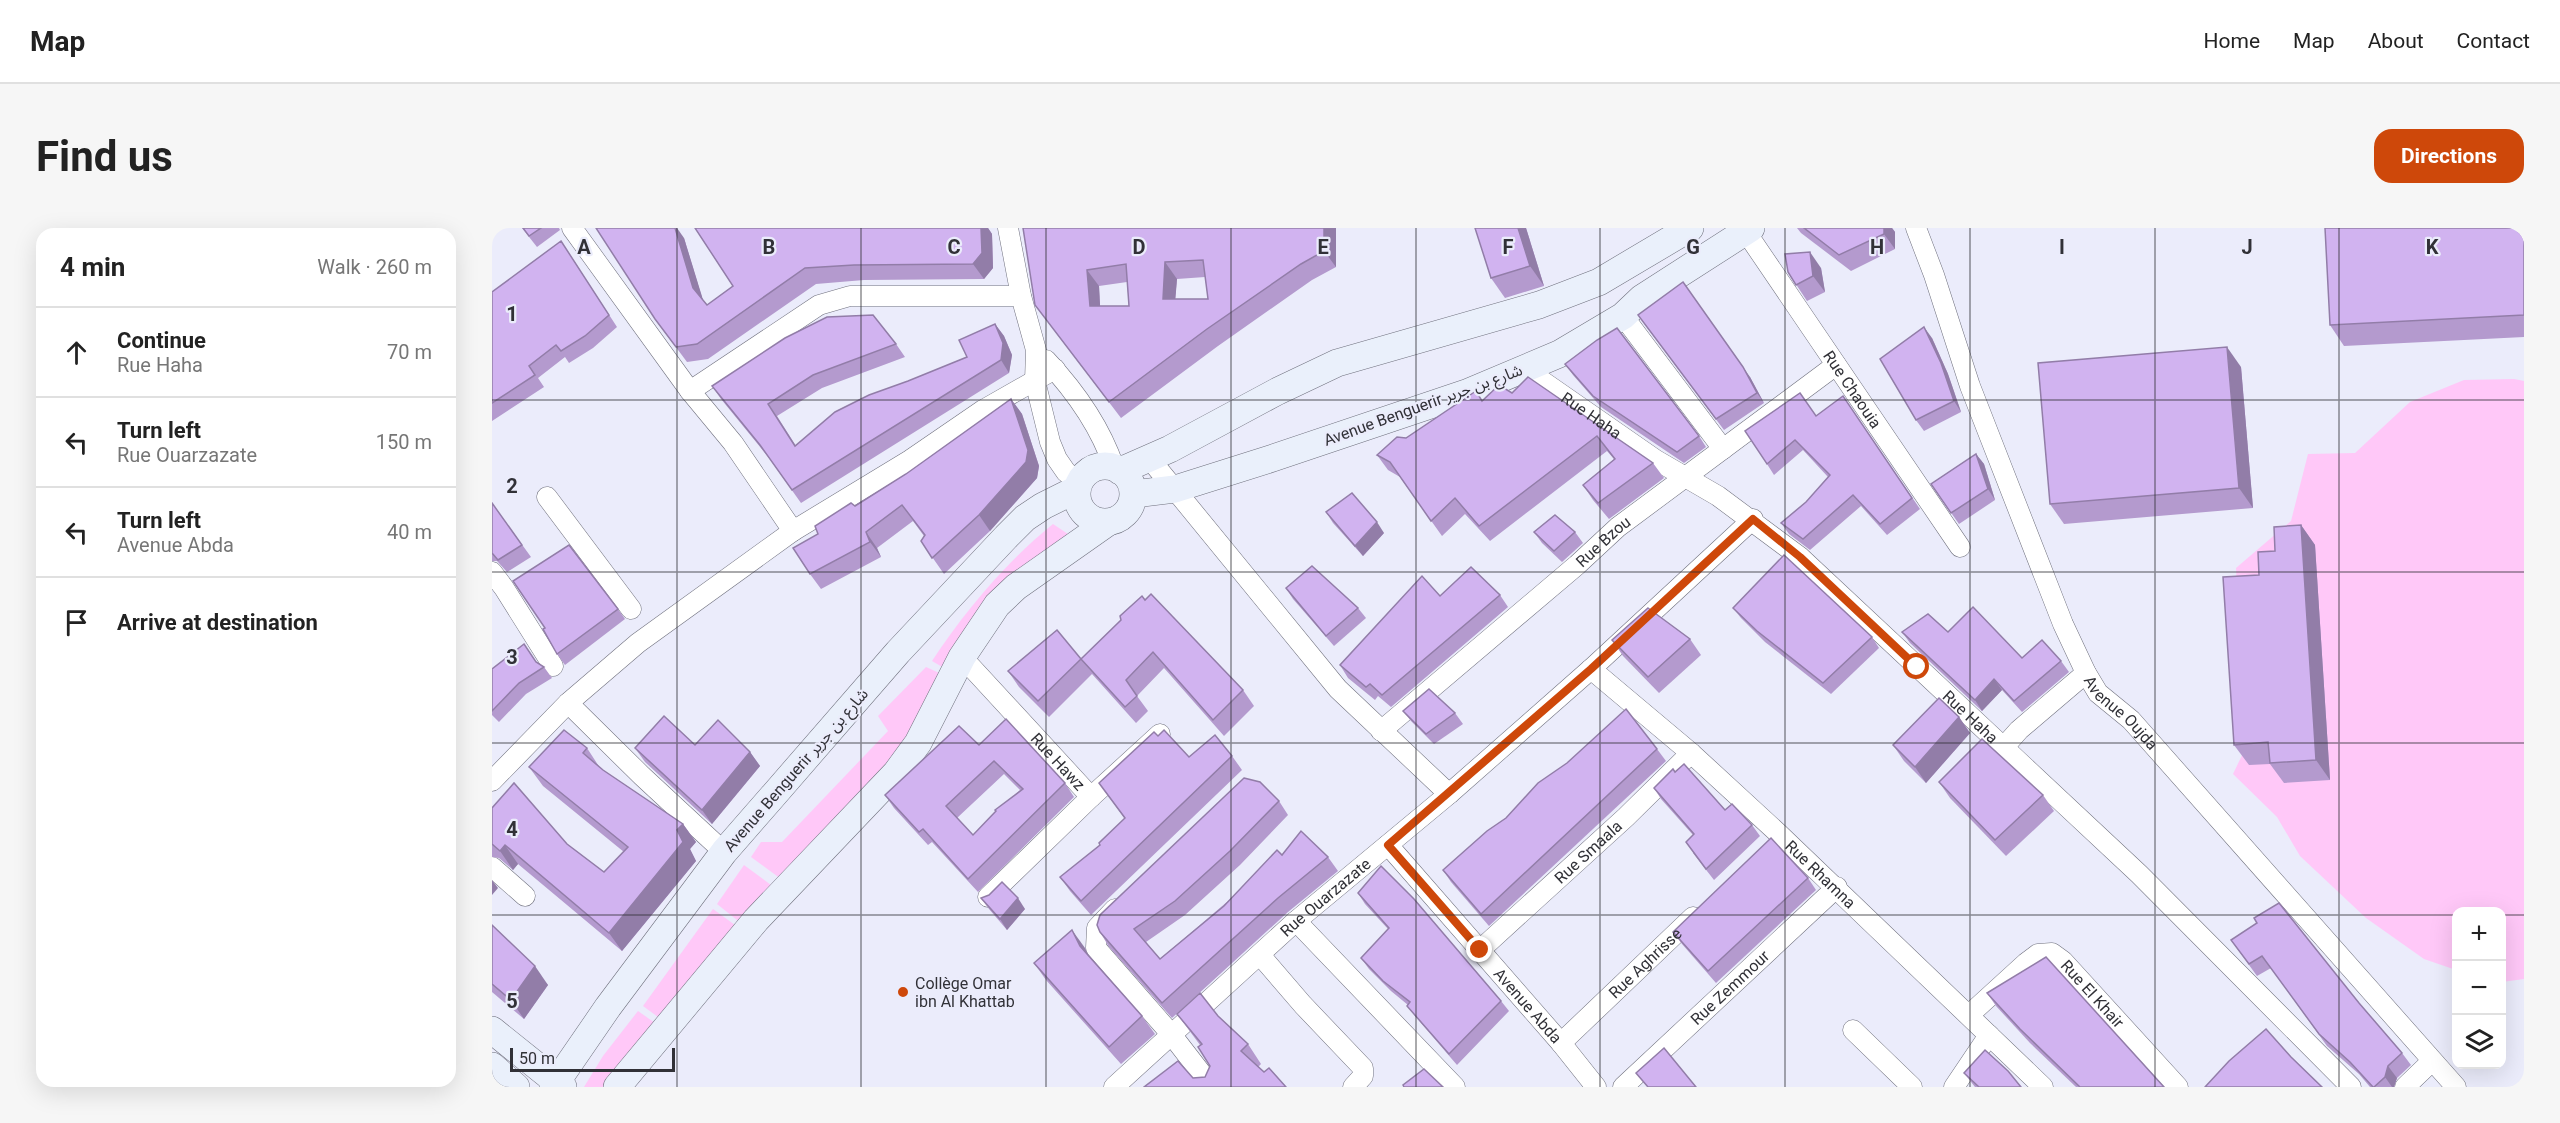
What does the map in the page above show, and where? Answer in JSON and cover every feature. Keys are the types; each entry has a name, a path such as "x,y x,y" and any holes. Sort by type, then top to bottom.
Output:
{"main road":[{"path":"1117,469 1149,458 1337,363 1539,304 1599,282 1690,228"},
{"name":"Avenue Benguerir شارع بن جرير","path":"1134,494 1175,489 1469,392 1525,369 1559,354 1623,316 1642,298 1749,230"},
{"path":"617,1087 756,920 896,773 918,743 962,657 991,612 1016,587 1107,523 1123,517 1129,510 1134,494 1128,477 1117,469 1106,466 1090,470 1078,485 1078,503 1086,516 1107,523"},
{"name":"Avenue Benguerir شارع بن جرير","path":"558,1085 608,1007 724,852 898,652 1006,537 1025,518 1078,485"},
{"path":"492,1030 558,1085"},
{"path":"492,1066 516,1087"}],"street":[{"path":"1008,228 1021,296 1036,350 1035,381 1050,442 1057,459 1078,485"},
{"name":"Avenue Oujda","path":"1916,228 1970,386 2063,624 2098,693 2130,720 2456,1087"},
{"name":"Avenue Oujda","path":"1922,228 1925,251"},
{"name":"Rue Chaouia","path":"1749,230 1836,365 1960,547"},
{"path":"557,248 574,231 690,391 733,443 793,531"},
{"path":"690,391 819,304 833,299 850,296 1021,296"},
{"path":"1623,316 1723,449"},
{"path":"1036,350 1055,369 1087,409 1104,438 1117,469"},
{"name":"Rue Bzou","path":"1381,731 1577,565 1618,527 1689,477 1836,365"},
{"path":"492,781 568,703 638,643 793,531 910,460 983,410 1055,369"},
{"name":"Rue Haha","path":"1525,369 1656,460 1689,477 1753,519 1807,563 2139,874 2351,1087"},
{"path":"1149,458 1338,689 1449,794"},
{"path":"547,497 631,609"},
{"name":"Rue Ouarzazate","path":"1114,1087 1296,921 1449,794 1591,669 1753,519"},
{"path":"560,552 579,540"},
{"path":"492,572 498,594 553,666"},
{"path":"498,594 523,576"},
{"name":"Rue Hawz","path":"962,657 1091,797 1160,734"},
{"name":"Rue Rhamna","path":"1591,669 1691,753 1837,887 2043,1087"},
{"path":"2003,748 2019,730 2086,673"},
{"path":"568,703 724,852"},
{"name":"Rue Smaala","path":"1480,950 1626,817 1691,753"},
{"path":"988,897 1091,797"},
{"path":"1762,850 1779,834"},
{"name":"Avenue Abda","path":"1388,845 1561,1043 1596,1087"},
{"path":"492,867 525,896"},
{"name":"Rue Zemmour","path":"1623,1087 1837,887"},
{"path":"1125,899 1097,928 1096,948 1171,1034 1212,1087"},
{"name":"Rue Aghrisse","path":"1561,1043 1704,906"},
{"path":"1296,921 1455,1087"},
{"name":"Rue El Khair","path":"1969,1015 2038,954 2052,953 2063,961 2178,1087"},
{"path":"1260,955 1303,1005 1363,1068 1363,1076 1353,1087"},
{"path":"1853,1030 1911,1087"},
{"path":"1954,1087 1989,1035"},
{"path":"2405,1087 2432,1061"}],"shaded area":[{"path":"2514,379 2524,381 2524,979 2506,981 2506,907 2452,907 2452,969 2424,959 2366,918 2300,856 2277,817 2233,774 2245,749 2236,568 2291,521 2308,454 2355,453 2410,402 2464,380"},
{"path":"1053,524 1068,534 949,671 932,661 987,588 1019,554"},
{"path":"926,667 946,676 912,743 781,879 751,857 761,842 782,842 888,731 878,716"},
{"path":"744,865 775,888 742,924 717,904"},
{"path":"713,909 739,928 658,1017 643,1006"},
{"path":"638,1011 655,1023 606,1087 584,1087 603,1056"}],"building":[{"path":"523,228 541,228 529,236"},
{"path":"596,228 675,228 693,288 707,305 733,286 695,228 981,228 982,253 973,264 854,265 805,268 697,344 676,347 655,319"},
{"path":"1023,228 1324,228 1324,251 1301,264 1207,329 1109,402 1035,305","holes":["1203,260 1208,299 1163,299 1165,262","1126,264 1129,306 1090,306 1087,270"]},
{"path":"1475,228 1518,228 1530,266 1491,278"},
{"path":"1804,228 1884,228 1884,234 1839,255"},
{"path":"2325,228 2524,228 2524,315 2330,325"},
{"path":"561,241 609,315 585,336 561,351 556,345 529,366 535,375 492,403 492,292"},
{"path":"1810,252 1813,276 1796,285 1788,272 1785,254"},
{"path":"1683,282 1743,367 1757,393 1716,419 1638,315"},
{"path":"873,315 896,344 813,375 768,404 795,446 835,412 869,395 967,357 959,340 995,324 1003,343 1001,360 792,490 760,445 712,386 785,338 827,317"},
{"path":"1924,327 1941,363 1954,401 1916,420 1880,359"},
{"path":"1617,328 1699,436 1677,452 1593,396 1565,364"},
{"path":"2227,347 2239,488 2050,504 2038,363"},
{"path":"1528,377 1653,463 1598,503 1583,485 1615,459 1597,436 1479,526 1455,498 1431,521 1390,462 1377,455 1397,437 1406,438 1476,391 1482,401 1499,385 1512,393"},
{"path":"1800,393 1816,416 1843,396 1912,498 1880,524 1853,495 1803,539 1781,523 1806,502 1830,475 1795,440 1767,464 1745,431"},
{"path":"1011,399 1028,450 1026,462 979,515 932,558 921,541 925,535 902,505 866,532 870,542 810,574 793,548 818,534 815,526 851,503 855,506 906,474"},
{"path":"1976,454 1988,489 1951,513 1931,484"},
{"path":"1352,493 1377,522 1355,546 1326,512"},
{"path":"492,503 522,545 498,560 492,553"},
{"path":"1555,515 1575,532 1554,551 1534,532"},
{"path":"2301,525 2316,760 2270,763 2268,742 2234,745 2223,577 2259,575 2258,552 2275,551 2274,527"},
{"path":"569,545 618,609 557,654 543,629 545,628 513,581"},
{"path":"1784,555 1872,637 1823,683 1757,631 1733,608"},
{"path":"1312,566 1358,608 1326,636 1286,588"},
{"path":"1471,567 1500,595 1382,695 1370,684 1366,687 1340,665 1422,576 1440,596"},
{"path":"1151,594 1243,690 1213,720 1153,652 1126,680 1137,696 1125,707 1081,659 1121,620 1120,616 1142,596 1145,600"},
{"path":"1973,607 2022,658 2042,640 2061,661 2014,701 1994,679 1975,700 1902,632 1928,614 1948,632"},
{"path":"1648,608 1690,639 1648,677 1612,640"},
{"path":"1057,630 1081,659 1038,701 1008,671"},
{"path":"524,644 536,662 544,667 519,683 492,711 492,669"},
{"path":"1429,689 1455,713 1426,734 1403,711"},
{"path":"1939,698 1959,717 1915,767 1893,745"},
{"path":"1626,709 1657,749 1481,914 1443,870 1487,831 1506,818 1538,783 1567,763"},
{"path":"664,716 695,745 718,720 750,752 702,810 635,748"},
{"path":"1006,719 1065,783 968,879 923,829 919,832 885,795 959,726 979,745","holes":["994,761 1023,789 995,810 973,835 946,806"]},
{"path":"564,730 587,748 583,753 603,770 683,824 677,830 683,842 609,933 505,845 500,851 492,844 492,808 514,783 567,844 604,872 628,847 529,767"},
{"path":"1164,730 1189,757 1215,735 1232,756 1081,901 1060,877 1100,845 1099,843 1125,818 1099,783 1154,732 1158,736"},
{"path":"1982,739 2043,795 1995,840 1939,782"},
{"path":"1684,764 1725,810 1732,804 1752,825 1706,869 1686,842 1694,834 1654,788 1673,769 1675,772"},
{"path":"1244,778 1260,782 1279,801 1230,851 1175,901 1134,929 1160,959 1224,906 1277,850 1282,855 1301,831 1328,857 1278,898 1162,1003 1100,932 1097,925 1100,915"},
{"path":"1771,838 1808,878 1708,971 1673,932"},
{"path":"1381,866 1414,899 1501,1001 1449,1054 1407,1006 1410,1002 1383,981 1361,958 1389,928 1358,893"},
{"path":"1002,882 1018,898 1000,919 981,898 989,895"},
{"path":"2279,903 2402,1053 2388,1066 2385,1077 2374,1087 2319,1034 2262,956 2249,964 2231,940 2257,923 2254,918"},
{"path":"492,925 535,966 511,1000 492,984"},
{"path":"1072,930 1080,946 1142,1016 1109,1047 1034,963"},
{"path":"2046,957 2164,1087 2080,1087 2020,1029 1987,993"},
{"path":"1200,993 1218,1016 1248,1044 1241,1051 1264,1072 1269,1068 1286,1087 1144,1087 1178,1061 1193,1078 1205,1077 1210,1066 1198,1047 1202,1044 1177,1014"},
{"path":"2266,1029 2322,1087 2205,1087 2229,1061"},
{"path":"1664,1048 1696,1087 1648,1087 1636,1073"},
{"path":"1985,1050 2008,1071 2021,1087 1979,1087 1964,1073"},
{"path":"1424,1069 1443,1087 1404,1087 1403,1085"}],"place":[{"name":"Collège Omar ibn Al Khattab","path":"903,992"}],"route":[{"path":"1480,950 1388,845 1591,669 1753,519 1836,589 1917,667"}]}
